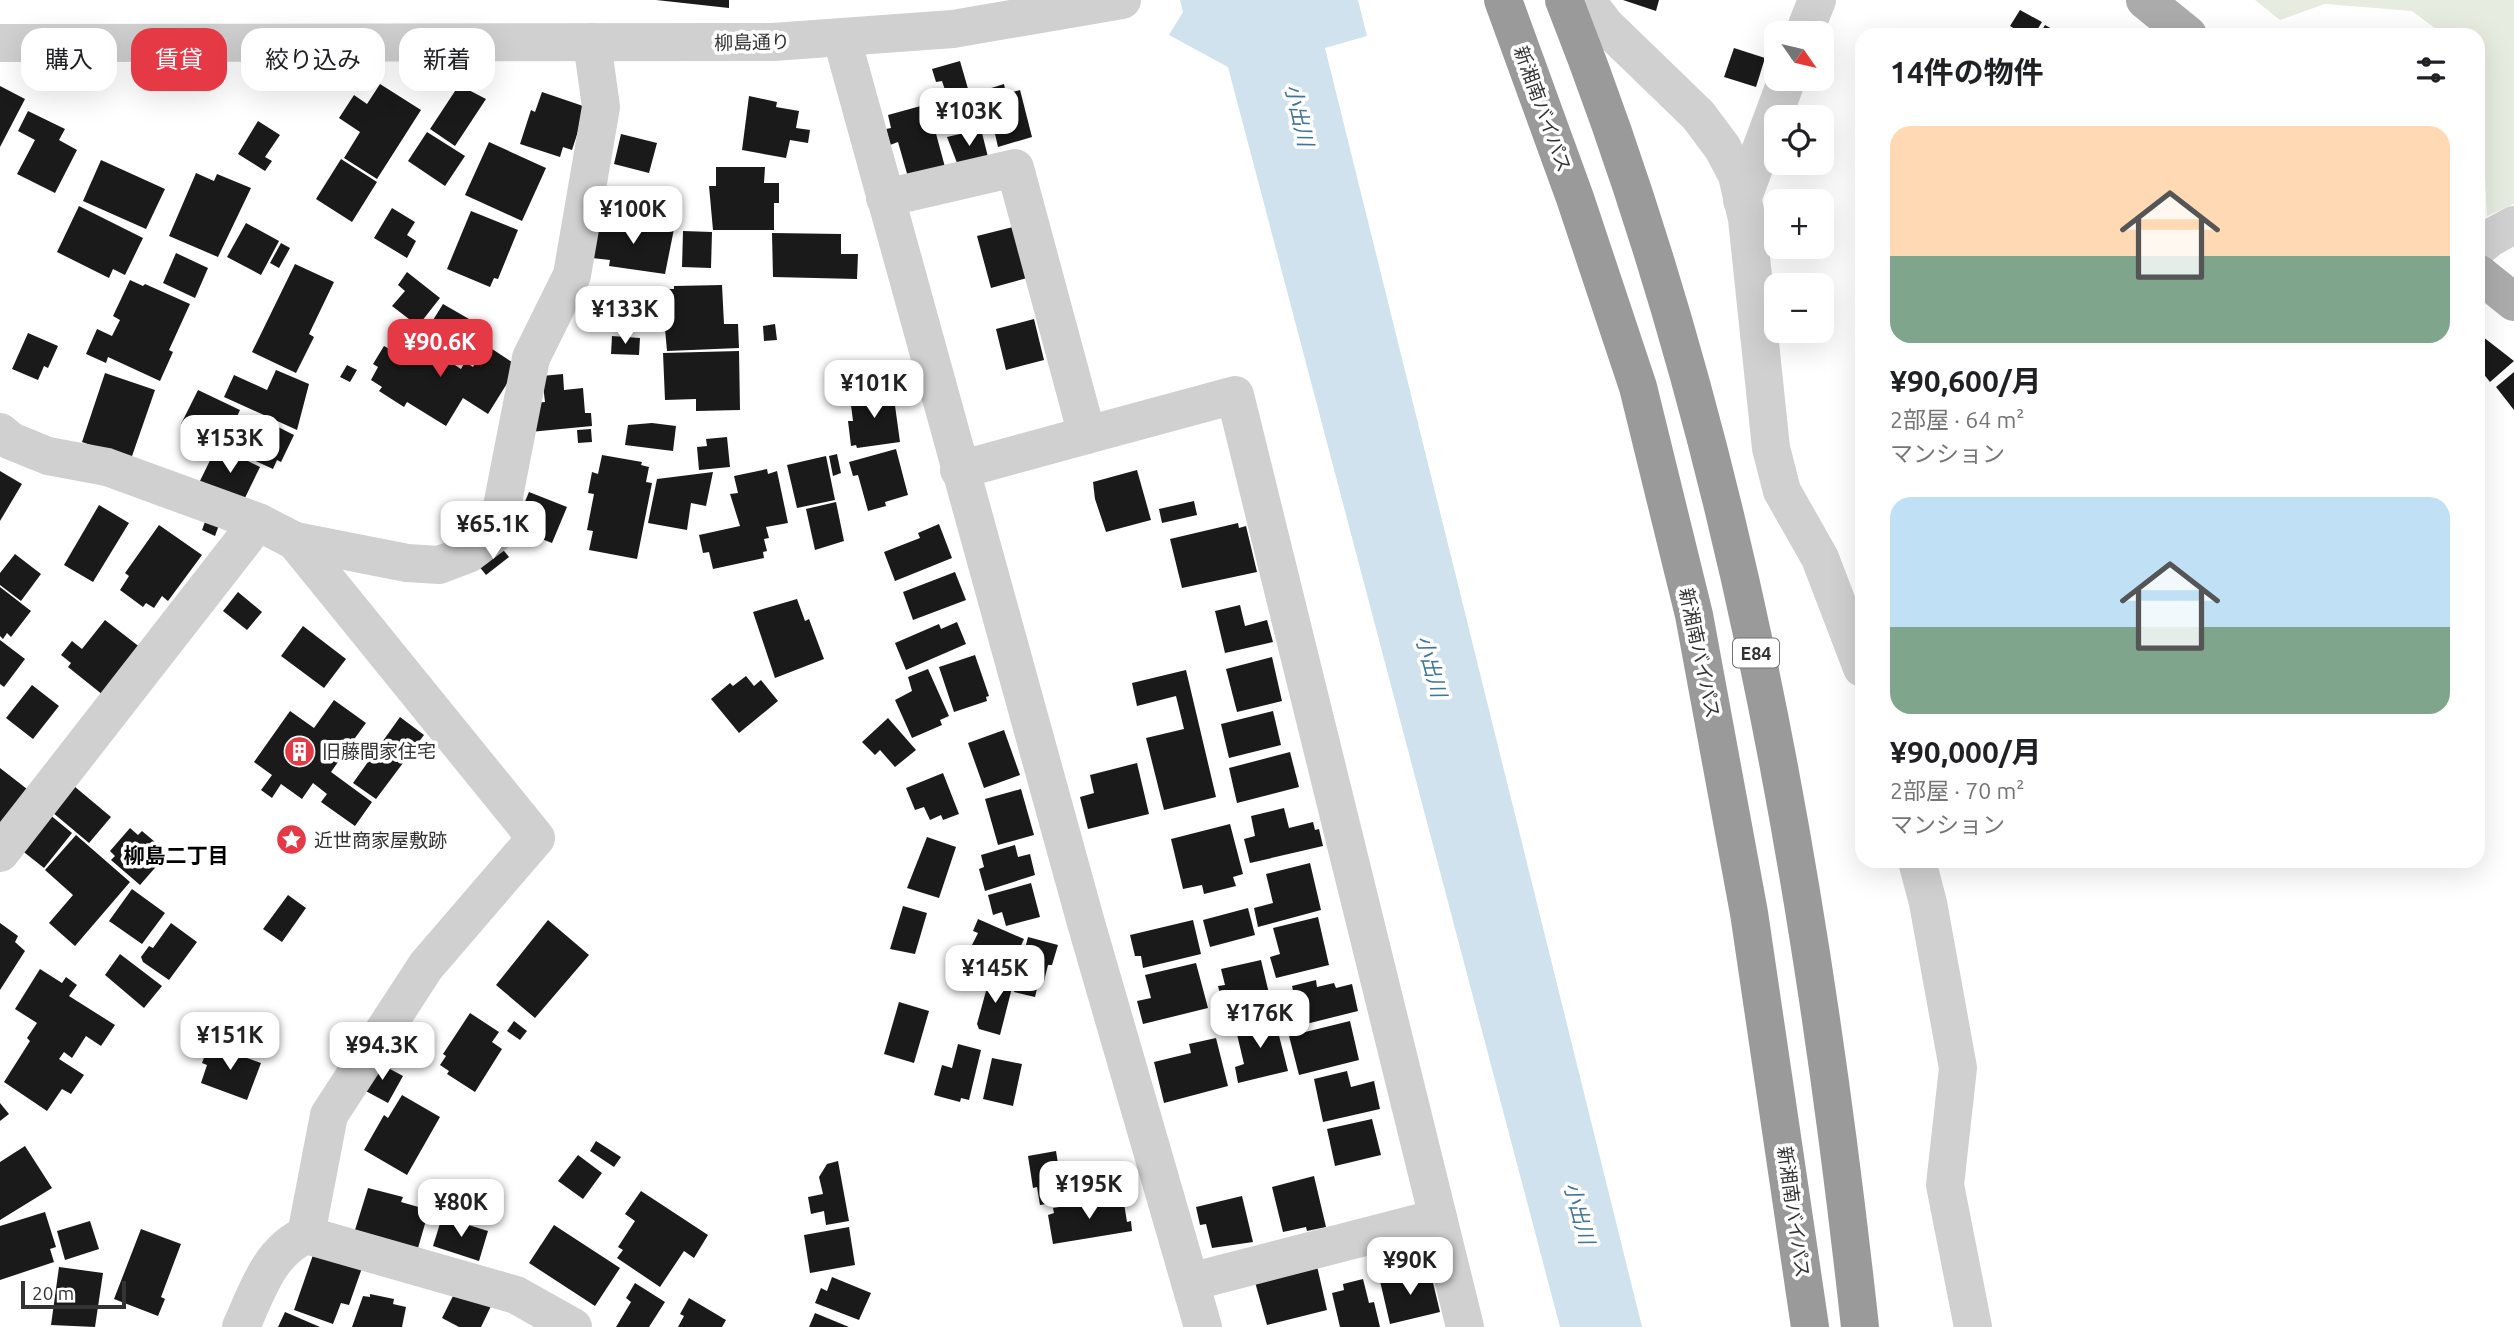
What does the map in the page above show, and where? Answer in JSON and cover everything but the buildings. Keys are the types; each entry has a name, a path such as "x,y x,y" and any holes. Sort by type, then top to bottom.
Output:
{"highway":[{"name":"新湘南バイパス","path":"1503,0 1571,186 1639,387 1694,615 1749,913 1810,1327"},
{"name":"E84","path":"1564,0 1603,100 1646,226 1679,339 1734,555 1780,764 1812,961 1860,1327"}],"main road":[{"path":"2145,0 2179,28"},
{"path":"2485,279 2514,302"}],"street":[{"name":"柳島通り","path":"0,44 842,39 953,29 1122,0"},
{"path":"1586,0 1606,26 1698,115 1722,146 1737,176 1771,448 1782,491 1820,558 1855,650"},
{"path":"1809,21 1817,0"},
{"path":"842,39 959,470 1203,1327"},
{"path":"0,432 11,442 48,456 107,467 258,522 295,541 407,563 439,565 468,554 497,531 531,358 572,275 601,107 592,42"},
{"path":"1742,200 1783,91"},
{"path":"885,198 1015,168 1087,435"},
{"path":"2485,242 2514,225"},
{"path":"959,470 1236,395 1465,1327"},
{"path":"0,853 258,522"},
{"path":"295,541 536,838 426,966 329,1115 306,1235"},
{"path":"1919,868 1928,903 1958,1068 1945,1185 1973,1327"},
{"path":"1190,1282 1438,1218"},
{"path":"241,1327 267,1270 288,1243 306,1235 516,1295 573,1327"}],"shaded area":[{"path":"2255,0 2514,0 2514,204 2487,216 2485,28 2435,28 2412,11 2325,4 2280,20"}],"water":[{"name":"小出川","path":"1180,0 1358,0 1367,36 1325,48 1642,1327 1560,1327 1228,67 1169,35 1183,12"}],"place":[{"name":"旧藤間家住宅","path":"299,751"},
{"name":"近世商家屋敷跡","path":"291,840"}],"district":[{"name":"柳島二丁目","path":"176,855"}]}
